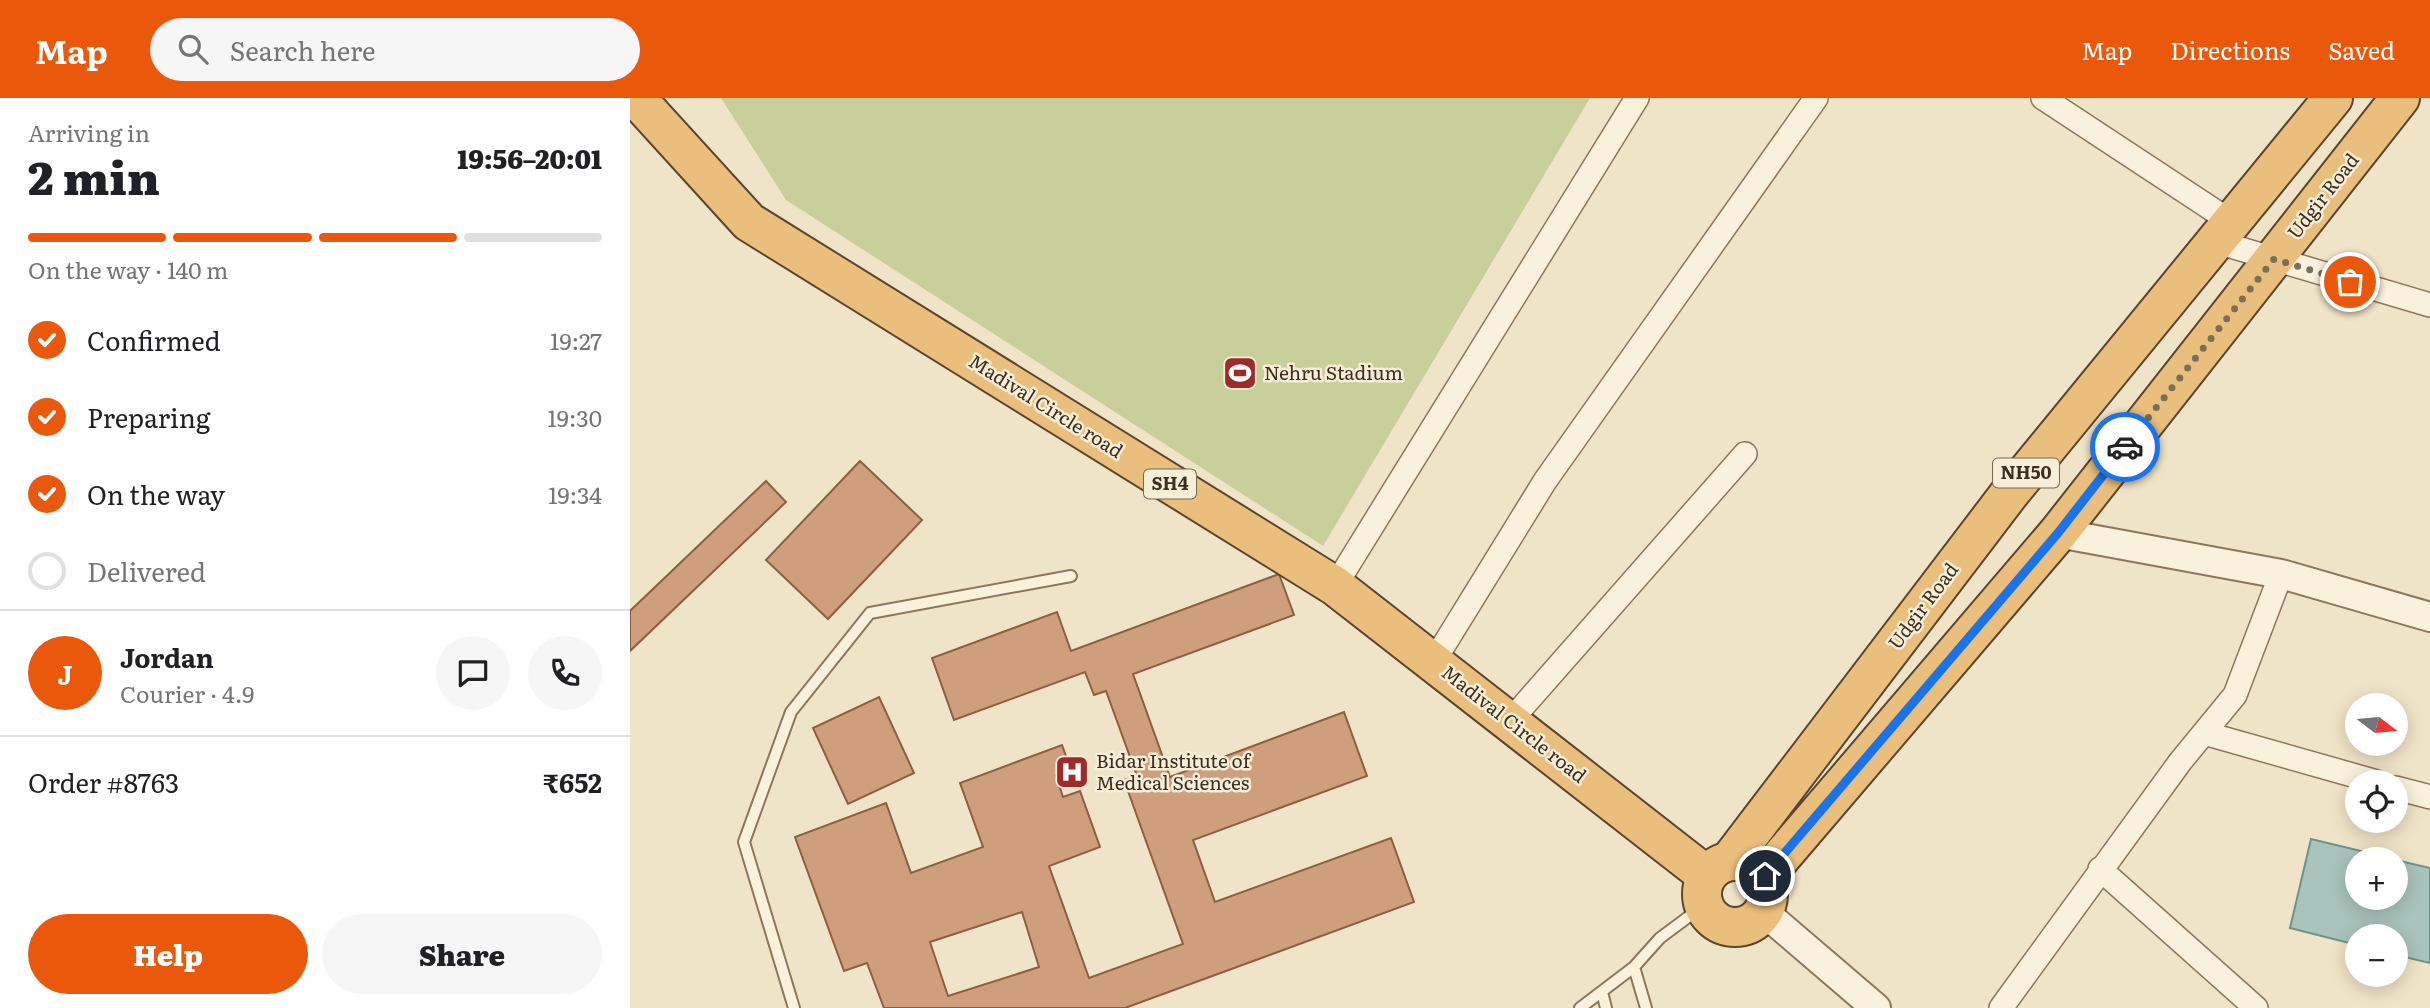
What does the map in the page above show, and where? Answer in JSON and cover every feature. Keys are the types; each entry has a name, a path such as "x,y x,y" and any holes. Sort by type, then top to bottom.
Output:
{"highway":[{"name":"Madival Circle road","path":"636,98 749,222 1335,586 1713,880"},
{"name":"Udgir Road","path":"1713,880 2009,494 2333,98"},
{"name":"Udgir Road","path":"1764,894 2058,533 2400,98"},
{"path":"1713,880 1750,862 1764,894"},
{"name":"NH50","path":"1713,880 1714,921 1731,928 1749,924 1764,894"}],"street":[{"path":"1335,586 1637,98"},
{"path":"1434,661 1545,481 1816,98"},
{"path":"2043,98 2225,232 2274,259 2430,305"},
{"path":"1510,721 1745,454"},
{"path":"2058,533 2281,573 2430,617"},
{"path":"2001,1008 2100,869 2180,762 2235,695 2281,573"},
{"path":"2204,733 2345,773"},
{"path":"2408,791 2430,797"},
{"path":"2100,869 2256,1008"},
{"path":"1764,894 1876,1008"}],"lane":[{"path":"794,1008 744,842 791,712 870,613 1071,576"},
{"path":"1580,1008 1634,967 1713,880"},
{"path":"1634,967 1646,1008"},
{"path":"1602,992 1606,1008"}],"green space":[{"name":"Nehru Stadium","path":"721,98 1590,98 1323,546 786,200"}],"water":[{"path":"2311,839 2345,847 2345,910 2408,910 2408,863 2430,868 2430,963 2408,958 2408,924 2345,924 2345,942 2290,928"}],"building":[{"path":"860,461 922,520 828,619 766,560"},
{"path":"766,481 786,502 630,651 630,611"},
{"path":"1279,574 1294,615 1133,674 1170,777 1344,712 1367,776 1193,840 1215,902 1391,838 1414,902 1125,1008 884,1008 867,963 844,971 795,837 886,803 911,873 983,847 960,783 1062,745 1071,770 1056,776 1063,797 1080,791 1100,847 1049,866 1089,978 1183,944 1124,780 1137,776 1106,691 1094,695 1085,672 954,720 932,658 1057,612 1071,651","holes":["1022,912 1039,967 948,996 930,942"]},
{"path":"879,697 914,773 848,804 813,728"}],"way so far":[{"path":"2125,447 2274,259 2350,282"}],"place":[{"name":"Nehru Stadium","path":"1240,373"},
{"name":"Bidar Institute of Medical Sciences","path":"1072,772"}],"route":[{"path":"1765,876 2058,533 2125,447"}]}
